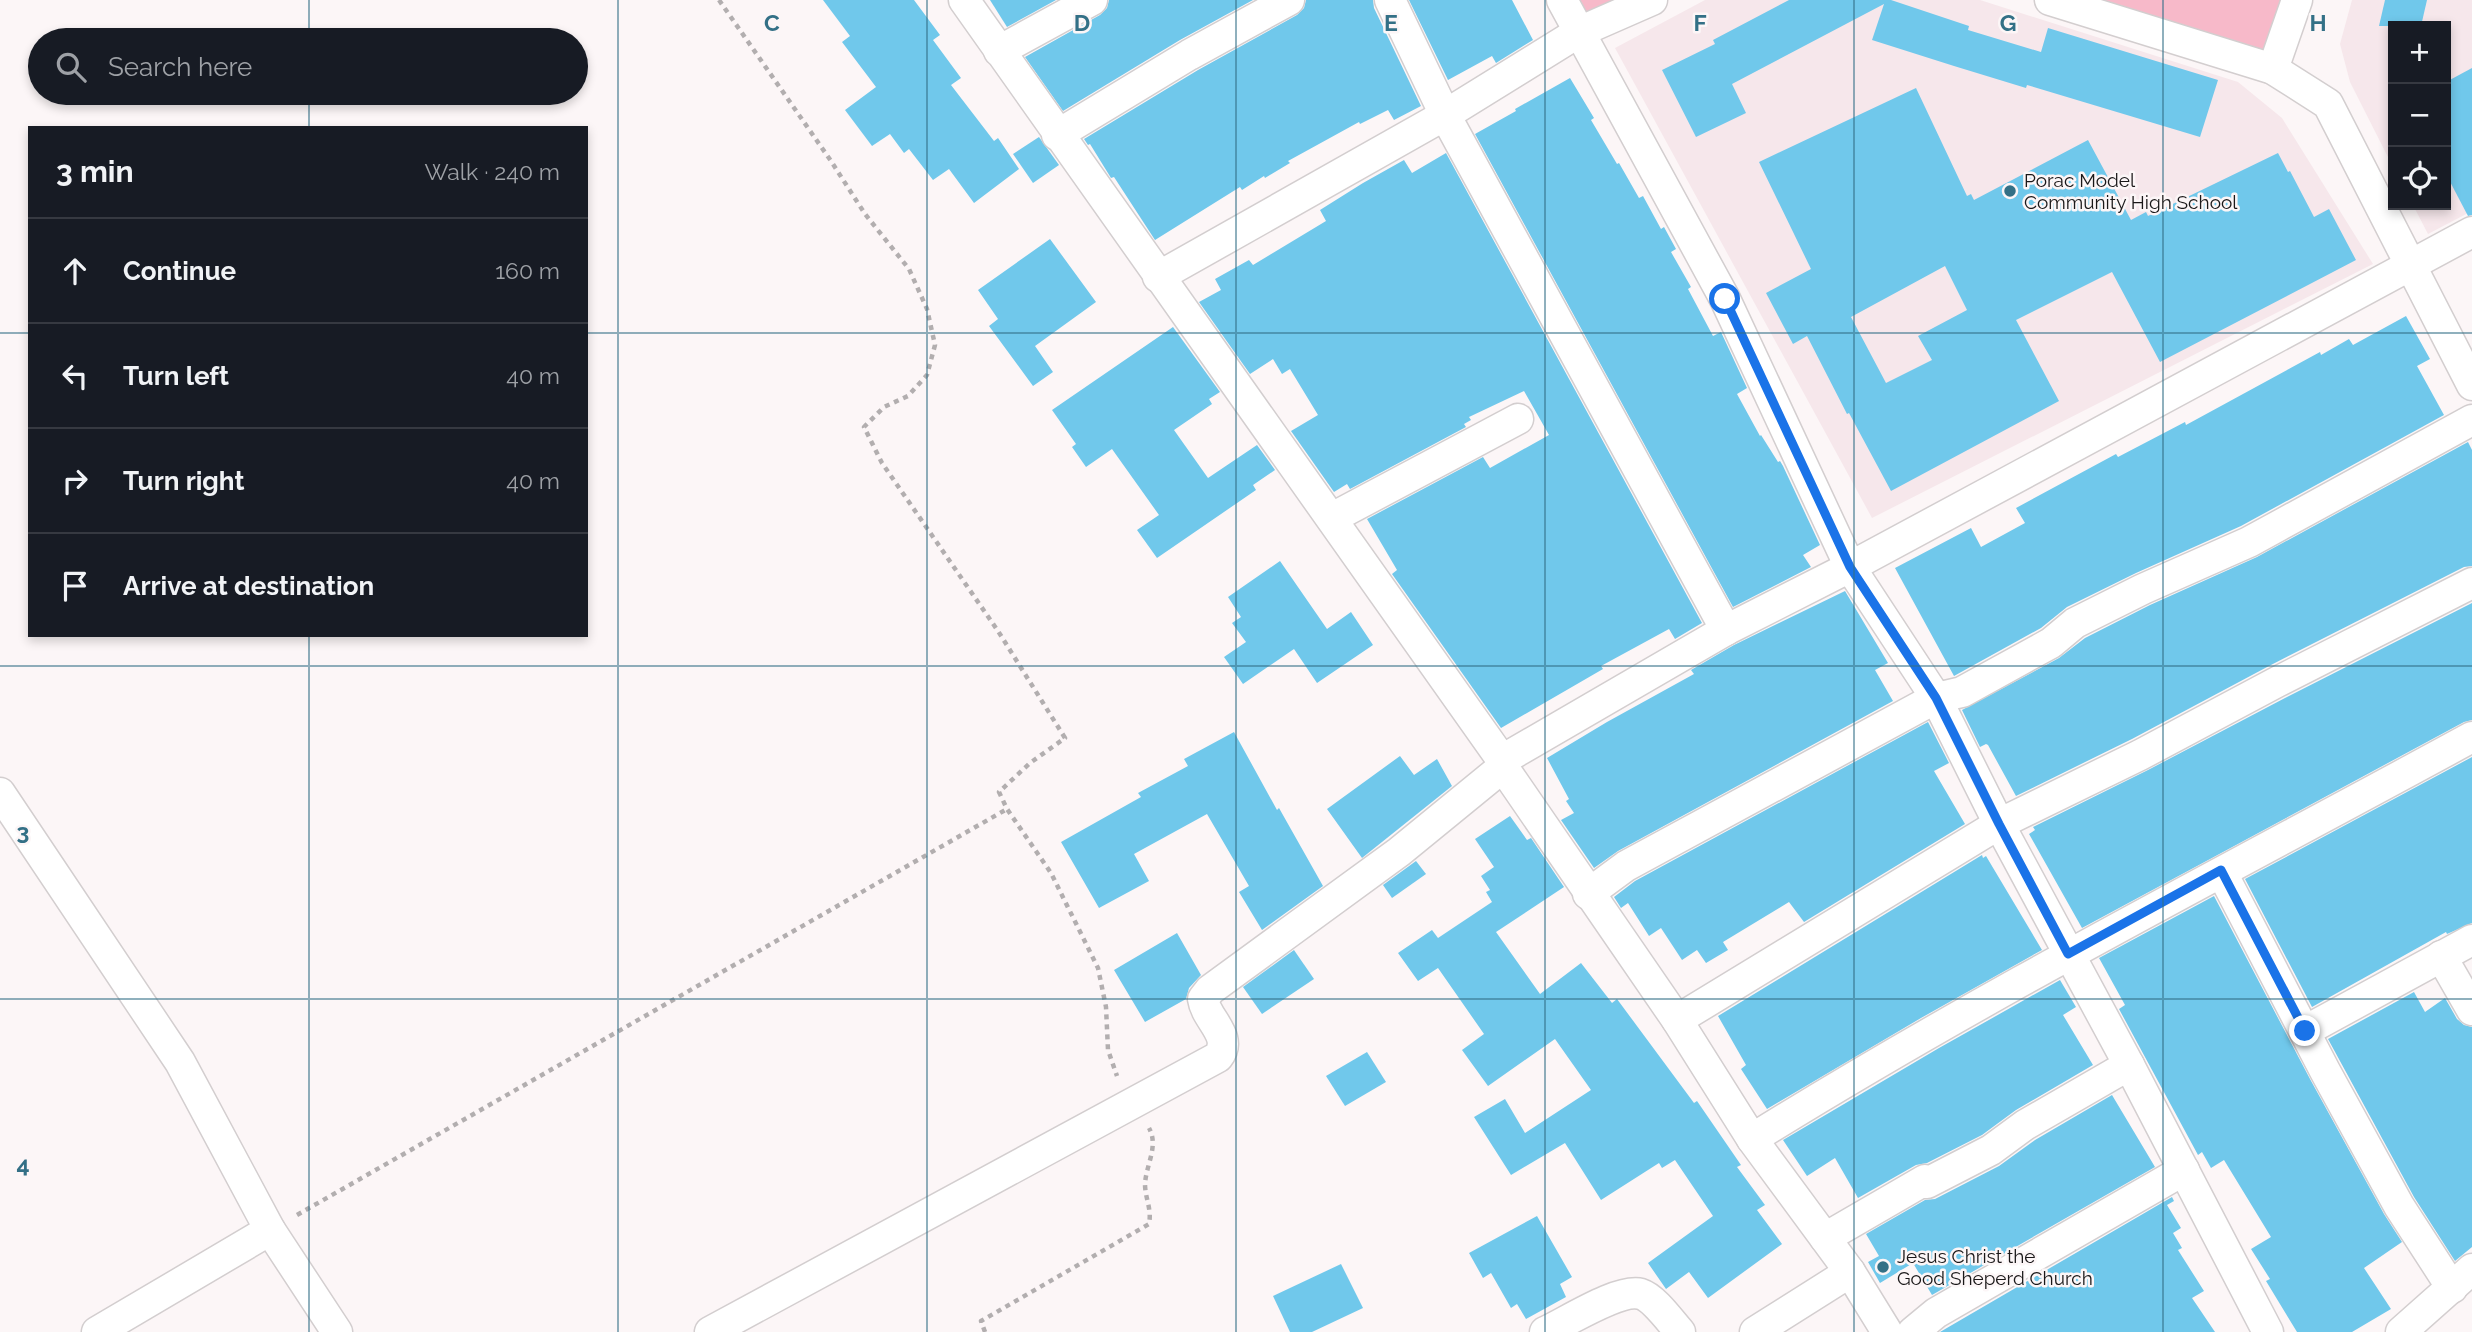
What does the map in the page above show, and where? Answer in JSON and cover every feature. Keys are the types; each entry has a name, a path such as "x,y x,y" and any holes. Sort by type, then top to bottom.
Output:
{"street":[{"path":"964,0 1057,135 1332,518 1502,763 1588,894 1677,1020 1752,1139 1850,1272 1887,1332"},
{"path":"999,51 1092,0"},
{"path":"1057,135 1189,55 1289,0"},
{"path":"1390,0 1445,115 1726,630"},
{"path":"1562,0 1725,299 1850,567 1936,698 1999,824 2129,1065 2268,1332"},
{"path":"1158,277 1445,115 1579,32 1652,0"},
{"path":"2050,0 2273,69 2328,104 2472,386"},
{"path":"2273,69 2297,0"},
{"path":"710,1332 1218,1058 1223,1040 1204,1008 1203,999 1210,990 1399,852 1502,763 1726,630 1850,567 2472,232"},
{"path":"1332,518 1518,419"},
{"path":"1588,894 1626,866 1936,698 1962,692 2051,643 2075,623 2143,589 2249,542 2472,420"},
{"path":"1677,1020 1999,824 2140,755 2472,583"},
{"path":"2222,873 2472,737"},
{"path":"0,793 180,1062 270,1230 337,1332"},
{"path":"1752,1139 1953,1019 2221,870 2399,1206 2462,1278 2401,1332"},
{"path":"2305,1031 2472,940"},
{"path":"2441,956 2472,1010"},
{"path":"1825,1238 1925,1180 1927,1183 1991,1150 2025,1125 2129,1065"},
{"path":"1913,1332 1936,1313 2184,1170"},
{"path":"97,1332 270,1230"},
{"path":"1755,1332 1850,1272"},
{"path":"1545,1332 1618,1297 1639,1293 1649,1298 1680,1332"}],"path":[{"path":"719,0 831,160 865,214 909,269 927,309 935,345 927,375 908,397 884,407 864,428 882,463 998,631 1065,738 1030,763 999,792 1007,809 1051,873 1098,968 1106,1007 1108,1050 1117,1075 1123,1083"},
{"path":"270,1230 1007,809"},
{"path":"985,1332 981,1321 1149,1224 1151,1212 1145,1186 1154,1137 1144,1118"}],"shaded area":[{"path":"1562,0 1652,0 1579,32"},
{"name":"Porac Model Community High School","path":"1705,0 1980,0 2238,82 2282,118 2373,264 1872,518 1615,48"},
{"path":"2050,0 2297,0 2273,69"},
{"path":"2352,0 2472,0 2472,211 2428,234 2416,210 2451,210 2451,21 2388,21 2388,157 2350,82 2340,44"}],"building":[{"path":"823,0 914,0 940,35 933,40 961,78 951,85 994,141 998,138 1019,169 974,203 949,169 933,180 909,149 904,153 890,134 872,146 845,110 876,87 842,42 850,36"},
{"path":"990,0 1056,0 1007,27"},
{"path":"1109,0 1253,0 1180,40 1063,111 1025,57 1100,15 1107,8"},
{"path":"1306,0 1373,0 1374,8 1421,106 1394,120 1388,110 1360,124 1359,122 1288,161 1290,163 1265,178 1264,176 1242,190 1240,187 1155,240 1114,177 1111,178 1084,139 1198,70 1297,15 1304,8"},
{"path":"1409,0 1512,0 1533,40 1496,63 1492,56 1448,80"},
{"path":"1789,0 1891,0 1969,26 1968,30 2041,52 2048,28 2218,80 2200,137 2027,85 2026,88 1872,40 1884,4 1732,84 1746,113 1696,137 1662,70 1715,44 1713,40"},
{"path":"2385,0 2427,0 2422,21 2388,21 2388,26 2379,26"},
{"path":"2472,68 2472,215 2468,216 2451,184 2451,79"},
{"path":"1570,78 1617,164 1619,163 1639,198 1643,196 1661,229 1664,227 1676,249 1671,252 1691,287 1688,289 1713,336 1721,332 1747,388 1737,394 1760,436 1783,466 1820,545 1803,555 1811,567 1733,607 1475,134"},
{"path":"1916,88 1967,196 1971,194 1974,200 2088,140 2131,220 2146,212 2148,216 2278,153 2314,217 2329,209 2356,260 2160,362 2112,272 2016,320 2059,401 1891,491 1807,336 1793,344 1766,293 1811,269 1759,162","holes":["1945,266 1967,310 1918,336 1932,360 1886,383 1851,317"]},
{"path":"1039,137 1059,165 1033,183 1013,154"},
{"path":"1446,153 1702,623 1675,639 1669,629 1601,666 1603,669 1501,728 1392,574 1397,570 1367,519 1483,457 1490,468 1549,435 1524,391 1469,417 1471,420 1464,424 1466,427 1350,489 1347,484 1334,492 1291,431 1318,415 1290,369 1282,374 1273,359 1250,374 1199,302 1221,290 1215,279 1249,260 1253,265 1326,221 1320,210 1363,183 1404,160 1412,173"},
{"path":"1050,239 1096,302 1035,346 1053,372 1033,386 989,326 998,319 978,290"},
{"path":"2406,316 2430,359 2417,366 2444,415 2241,526 2067,607 2041,628 1954,676 1895,568 1971,528 1981,547 2025,523 2016,508 2116,454 2118,457 2185,422 2186,425 2320,352 2321,355 2349,339 2353,345"},
{"path":"1173,327 1220,392 1209,399 1212,404 1174,430 1208,478 1257,445 1275,470 1253,485 1256,490 1157,558 1137,530 1159,515 1112,449 1086,467 1072,447 1076,444 1052,410"},
{"path":"2468,442 2472,450 2472,566 2464,567 2016,796 1988,745 1980,747 1962,710 2059,658 2085,638 2150,605 2257,557"},
{"path":"1280,561 1327,629 1351,612 1373,645 1317,683 1294,649 1243,684 1224,657 1246,642 1232,623 1241,617 1228,597"},
{"path":"1845,591 1888,663 1875,670 1893,701 1618,851 1594,868 1561,820 1574,813 1547,758 1694,674 1691,670 1734,645"},
{"path":"2472,603 2472,720 2082,928 2029,834 2035,830 2033,827"},
{"path":"1928,722 1949,763 1934,771 1965,824 1804,922 1789,902 1723,942 1728,950 1706,963 1697,950 1682,960 1661,928 1649,936 1628,903 1621,908 1614,897 1635,881"},
{"path":"1234,732 1323,886 1262,930 1239,892 1249,886 1207,814 1134,854 1149,881 1099,908 1061,842 1141,797 1138,793 1188,766 1184,759"},
{"path":"1400,756 1414,775 1437,759 1452,786 1362,858 1327,809"},
{"path":"2472,757 2472,923 2447,934 2446,932 2312,1007 2245,879"},
{"path":"1510,816 1527,840 1531,838 1564,887 1496,932 1540,994 1581,963 1612,1003 1617,999 1694,1103 1697,1101 1741,1165 1737,1167 1765,1205 1757,1210 1782,1244 1708,1298 1689,1272 1666,1289 1648,1263 1713,1216 1675,1160 1662,1168 1659,1163 1601,1200 1565,1143 1511,1175 1474,1117 1505,1099 1525,1133 1591,1090 1555,1039 1488,1086 1462,1050 1484,1034 1438,968 1418,981 1398,953 1432,930 1438,938 1492,902 1486,892 1490,890 1481,876 1494,867 1475,839"},
{"path":"1982,855 1983,858 1986,856 2042,950 1767,1109 1741,1069 1746,1065 1718,1016"},
{"path":"1416,861 1426,874 1392,898 1383,885"},
{"path":"2214,896 2310,1079 2402,1242 2364,1268 2391,1309 2352,1332 2297,1332 2266,1281 2270,1279 2251,1249 2271,1237 2224,1160 2211,1168 2202,1152 2198,1155 2119,1009 2125,1005 2099,958"},
{"path":"1177,933 1201,975 1189,988 1186,999 1145,1022 1114,970"},
{"path":"1294,950 1314,979 1262,1014 1243,987"},
{"path":"2060,980 2076,1007 2063,1015 2093,1065 2016,1110 1982,1135 1927,1163 1916,1165 1858,1198 1835,1158 1807,1176 1783,1140"},
{"path":"2414,992 2425,1012 2445,998 2457,1019 2472,1027 2472,1247 2455,1261 2414,1197 2328,1039"},
{"path":"1367,1052 1386,1082 1345,1106 1326,1076"},
{"path":"2112,1095 2155,1167 1932,1295 1913,1263 1880,1283 1868,1262 1879,1256 1866,1234 1925,1200 1935,1199 1999,1166 2035,1140"},
{"path":"2172,1197 2174,1201 2167,1205 2181,1228 2173,1233 2182,1248 2178,1250 2204,1291 2192,1298 2215,1332 1940,1332"},
{"path":"1537,1216 1572,1277 1560,1284 1566,1297 1526,1319 1517,1304 1511,1308 1491,1273 1483,1278 1469,1253"},
{"path":"1341,1264 1363,1308 1312,1332 1290,1332 1273,1296"}],"place":[{"name":"Porac Model Community High School","path":"2010,191"},
{"name":"Jesus Christ the Good Sheperd Church","path":"1883,1267"}],"route":[{"path":"1725,299 1850,567 1936,698 2068,954 2221,870 2305,1031"}]}
